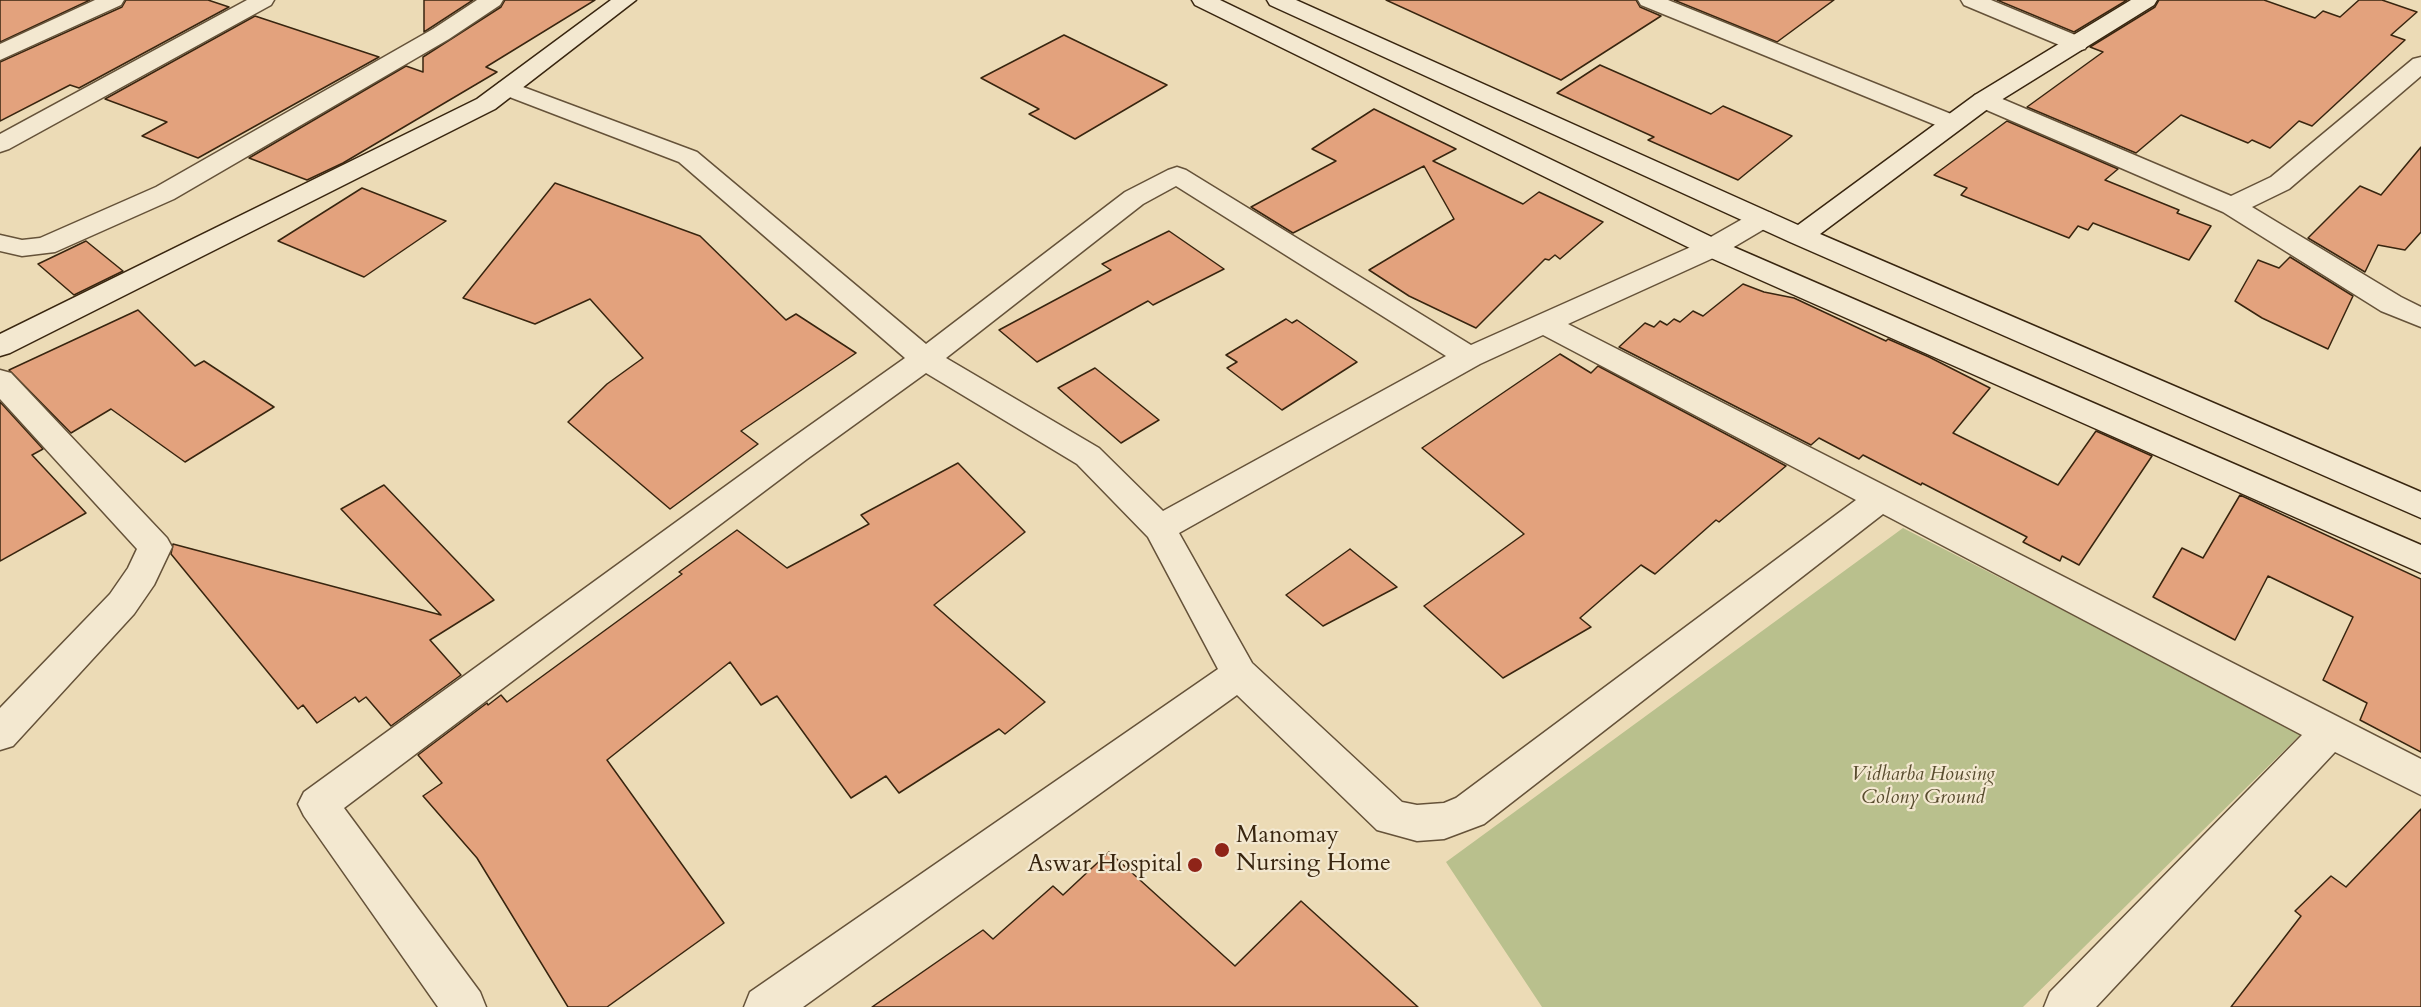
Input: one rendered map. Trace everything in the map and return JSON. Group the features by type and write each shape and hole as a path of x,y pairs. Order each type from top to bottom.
{"street":[{"path":"2,50 113,0"},
{"path":"0,144 263,0"},
{"path":"0,243 22,248 45,246 165,193 441,34 492,0"},
{"path":"0,346 486,104 625,0"},
{"path":"1203,0 1712,248 2421,560"},
{"path":"1278,0 1800,236 2421,506"},
{"path":"1649,0 1689,5 1952,123"},
{"path":"1972,0 2077,44"},
{"path":"1800,236 1984,100 2146,0"},
{"path":"2232,206 2280,183 2421,64"},
{"path":"507,88 688,157 925,359 1088,456 1160,528 1239,674 1391,817 1418,823 1444,822 1470,811 1881,498"},
{"path":"1984,100 2232,206 2391,304 2421,318"},
{"path":"464,1007 318,804 796,451 925,359 1134,198 1177,175 1469,357"},
{"path":"1160,528 1469,357 1712,248 1762,219"},
{"path":"1543,323 2421,778"},
{"path":"0,380 155,547 142,575 122,604 0,734"},
{"path":"766,1007 1239,674"},
{"path":"2066,1007 2332,730"}],"green space":[{"name":"Vidharba Housing Colony Ground","path":"1903,528 2302,733 2023,1007 1542,1007 1446,862"}],"building":[{"path":"0,0 90,0 0,42"},
{"path":"126,0 208,0 229,7 79,88 70,85 0,121 0,62 122,7"},
{"path":"424,0 473,0 424,32"},
{"path":"505,0 595,0 486,67 497,72 343,163 307,180 249,158 406,66 423,72 423,57 501,7"},
{"path":"1386,0 1636,0 1640,7 1661,16 1561,80"},
{"path":"1674,0 1834,0 1777,42"},
{"path":"1997,0 2127,0 2074,32"},
{"path":"2159,0 2264,0 2315,18 2323,11 2340,17 2359,0 2382,0 2417,12 2391,35 2405,40 2312,126 2299,121 2270,148 2252,140 2248,143 2181,115 2136,153 2027,107 2103,52 2090,47 2155,7"},
{"path":"255,16 379,57 198,158 142,136 167,122 105,99"},
{"path":"1064,35 1167,85 1075,139 1029,114 1039,109 981,78"},
{"path":"1600,65 1711,114 1723,106 1792,136 1738,180 1648,140 1654,137 1557,93"},
{"path":"1374,109 1456,149 1433,161 1523,204 1539,192 1603,222 1560,259 1555,255 1549,260 1545,259 1476,328 1409,296 1369,270 1454,219 1424,166 1293,233 1251,207 1336,161 1312,149"},
{"path":"2007,121 2118,169 2105,180 2179,210 2177,213 2211,226 2189,260 2093,223 2088,230 2078,226 2069,238 1961,195 1967,188 1934,175"},
{"path":"2421,147 2421,232 2405,250 2378,245 2365,272 2308,238 2360,186 2381,195"},
{"path":"555,183 700,236 786,320 796,314 856,353 741,431 758,444 670,509 568,422 607,384 643,358 590,299 535,324 463,298"},
{"path":"362,188 446,221 364,277 278,241"},
{"path":"1169,231 1224,269 1153,305 1148,301 1037,362 999,330 1111,270 1102,264"},
{"path":"86,241 123,271 74,295 38,264"},
{"path":"2290,257 2353,296 2328,349 2262,318 2235,301 2258,260 2279,268"},
{"path":"1743,284 1764,292 1794,298 1886,341 1888,339 1929,357 1990,388 1953,433 2058,485 2096,431 2152,456 2079,565 2062,556 2060,561 2023,542 2027,537 1863,455 1859,459 1819,438 1811,445 1619,347 1645,323 1654,327 1660,321 1667,325 1674,319 1680,322 1693,311 1703,316"},
{"path":"138,310 195,366 204,361 274,407 185,462 111,409 71,433 9,370"},
{"path":"1286,319 1292,323 1297,320 1357,362 1282,410 1227,368 1237,362 1226,355"},
{"path":"1560,354 1591,373 1598,366 1786,466 1719,522 1716,520 1655,574 1641,565 1580,618 1591,627 1503,678 1424,606 1524,534 1422,448"},
{"path":"1095,368 1159,420 1121,443 1058,388"},
{"path":"0,402 43,449 32,455 86,513 0,561"},
{"path":"958,463 1025,532 934,605 1045,702 1005,734 999,729 899,793 886,776 851,798 777,696 761,705 730,662 607,760 724,923 607,1007 568,1007 477,858 423,796 442,783 418,755 487,703 488,705 501,695 507,702 682,574 679,572 737,530 787,568 869,524 861,515"},
{"path":"384,485 494,600 430,640 461,675 391,726 366,697 359,702 355,697 317,723 303,705 298,709 171,554 173,544 441,615 341,509"},
{"path":"2240,495 2421,579 2421,752 2360,720 2367,703 2323,680 2353,617 2268,576 2235,640 2153,597 2182,548 2203,558"},
{"path":"1350,549 1397,587 1323,626 1286,595"},
{"path":"2421,809 2421,1007 2231,1007 2301,916 2295,911 2331,876 2346,887"},
{"path":"1109,852 1235,966 1301,901 1418,1007 872,1007 983,930 993,939 1053,886 1063,895"}],"place":[{"name":"Manomay Nursing Home","path":"1222,850"},
{"name":"Aswar Hospital","path":"1195,865"}]}
